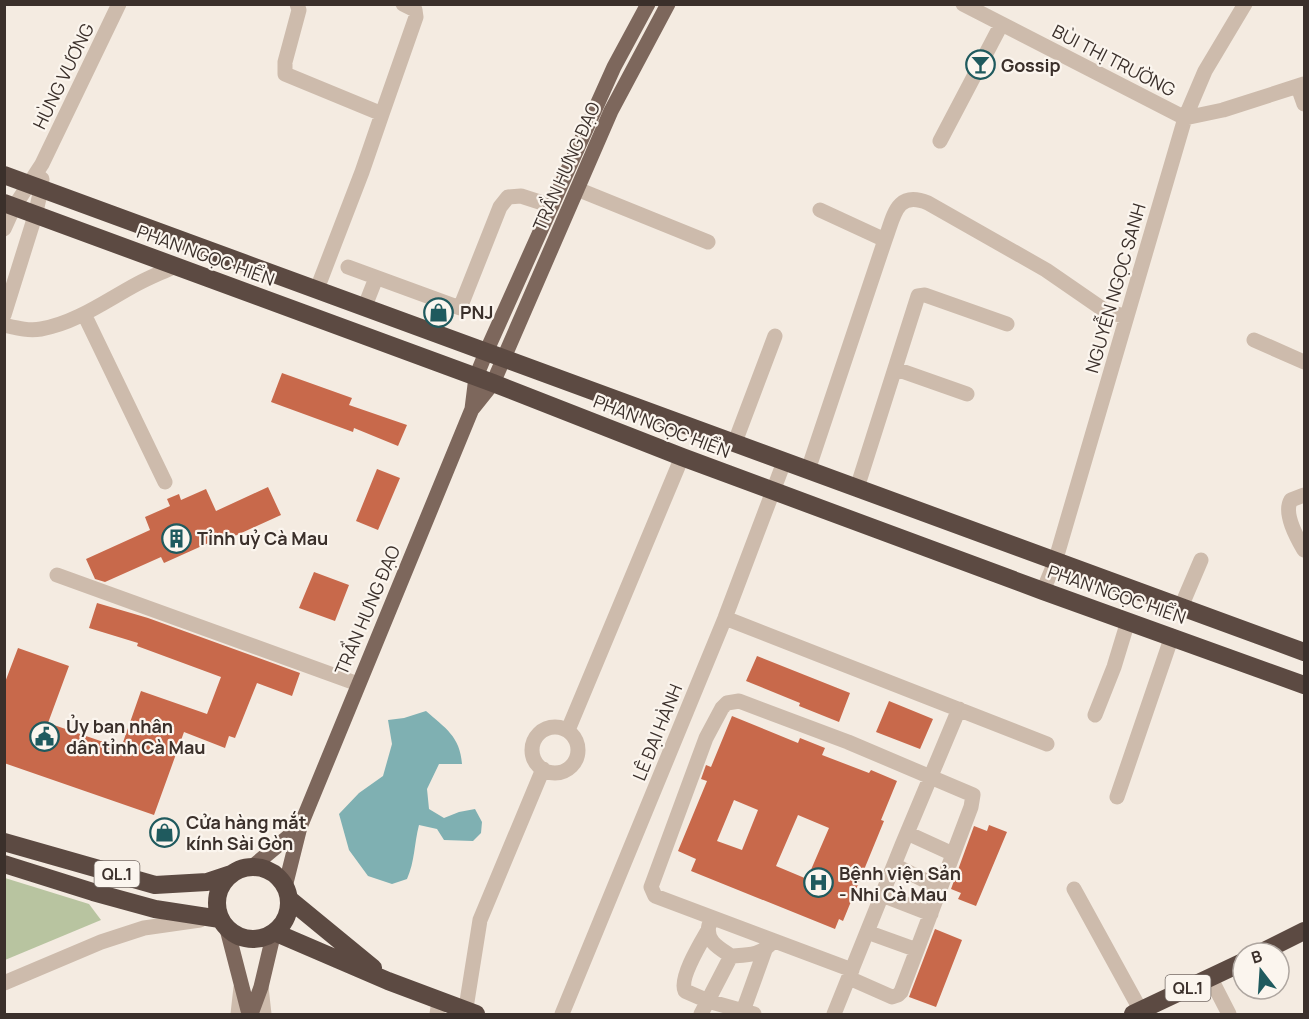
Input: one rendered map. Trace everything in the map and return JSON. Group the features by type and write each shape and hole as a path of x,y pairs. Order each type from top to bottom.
{"highway":[{"name":"PHAN NGỌC HIỂN","path":"4,175 1305,652"},
{"name":"PHAN NGỌC HIỂN","path":"9,205 485,380 682,457 1043,591 1305,685"},
{"name":"QL.1","path":"4,842 155,885 207,882 242,868 252,867"},
{"name":"QL.1","path":"4,864 155,909 224,924 235,934 254,939 263,938 274,932"},
{"path":"252,867 272,872 287,893 388,981"},
{"path":"224,924 217,907 217,894 222,883 231,874"},
{"path":"287,893 288,912 283,923 274,932 388,981 438,1008 469,1013"},
{"path":"1285,941 1305,931"},
{"name":"QL.1","path":"1137,1013 1231,967"}],"main road":[{"name":"TRẦN HƯNG ĐẠO","path":"495,354 577,189 614,67 648,4"},
{"name":"TRẦN HƯNG ĐẠO","path":"287,893 300,827 485,380 552,206 668,4"},
{"name":"TRẦN HƯNG ĐẠO","path":"252,867 300,827"},
{"path":"224,924 250,1014"},
{"path":"250,1014 261,987 274,932"}],"street":[{"name":"HÙNG VƯƠNG","path":"4,315 35,216 35,186 42,164 119,4"},
{"path":"317,289 362,172 416,17 415,10 403,4"},
{"name":"BÙI THỊ TRƯỜNG","path":"963,4 1185,118"},
{"name":"NGUYỄN NGỌC SANH","path":"1043,591 1054,561 1185,118 1205,70 1245,4"},
{"path":"299,6 285,62 285,74 382,114"},
{"path":"940,141 1001,25"},
{"path":"1185,118 1223,110 1301,85 1305,104"},
{"name":"HÙNG VƯƠNG","path":"4,229 9,205 35,186"},
{"path":"577,189 708,242"},
{"path":"348,267 460,309 500,207 508,197 521,195 552,206"},
{"path":"808,470 885,240 901,203 906,200 916,198 1046,270 1104,309 1126,317"},
{"path":"820,210 885,240"},
{"path":"4,325 21,329 41,329 84,314 140,282 175,266"},
{"path":"365,306 376,278"},
{"path":"857,488 918,296 925,295 1007,324"},
{"path":"84,314 165,482"},
{"path":"735,442 775,336"},
{"path":"1254,340 1305,362"},
{"path":"896,369 967,394"},
{"path":"568,730 682,457"},
{"name":"LÊ ĐẠI HÀNH","path":"562,1014 725,618 784,462"},
{"path":"1305,495 1291,500 1288,509 1294,531 1305,550"},
{"path":"1181,607 1202,560"},
{"path":"57,575 358,684"},
{"path":"725,618 1047,744"},
{"path":"1095,715 1114,667 1128,621"},
{"path":"1117,797 1172,636"},
{"path":"739,701 931,776 973,795 974,799 953,854 901,992 896,997 850,974 709,925 655,896 651,887 706,738 722,708 727,703 739,701"},
{"path":"834,1014 906,833 959,709"},
{"path":"552,727 568,730 578,743 577,759 564,771 556,773 543,769 533,757 532,749 538,735 552,727"},
{"path":"469,1013 480,920 543,769"},
{"path":"906,833 953,854"},
{"path":"894,865 940,888"},
{"path":"1074,889 1137,1013"},
{"path":"882,895 931,914"},
{"path":"4,983 101,942 144,928 224,924"},
{"path":"709,925 712,943 731,956 750,955 769,946"},
{"path":"709,925 683,983 685,991 704,1007 749,1012 769,946"},
{"path":"867,932 917,950"},
{"path":"704,1007 731,956"},
{"path":"1210,977 1229,1014"},
{"path":"238,1014 241,987"},
{"path":"261,987 264,1014"}],"green space":[{"path":"5,878 89,904 101,920 5,960"}],"water":[{"path":"426,711 455,739 462,764 439,764 427,789 429,809 444,818 475,809 482,822 481,833 473,841 444,840 437,829 419,825 412,866 407,879 392,884 368,876 349,850 339,814 359,793 383,776 392,744 388,720"}],"building":[{"path":"282,373 352,398 349,405 407,425 398,446 354,428 353,432 271,402"},
{"path":"377,469 400,478 378,530 356,521"},
{"name":"Tỉnh uỷ Cà Mau","path":"268,487 281,515 226,540 224,536 164,563 161,557 105,582 95,579 86,559 150,530 145,517 170,506 167,499 179,494 181,500 206,489 216,511"},
{"path":"314,572 349,585 335,621 299,608"},
{"name":"Ủy ban nhân dân tỉnh Cà Mau","path":"97,603 148,618 300,673 292,696 257,683 235,738 229,736 225,748 184,732 154,815 4,763 4,685 18,648 69,666 48,723 121,748 141,691 207,714 221,677 137,646 138,643 89,628"},
{"path":"757,656 850,693 839,722 746,681"},
{"path":"889,701 933,719 920,749 876,732"},
{"path":"732,716 798,743 800,738 825,748 822,755 869,773 871,770 897,781 881,820 884,821 843,921 839,919 835,929 691,871 696,859 678,851 707,781 701,779 706,765 711,767","holes":["734,800 758,810 742,850 717,841","798,815 829,828 807,879 776,866"]},
{"path":"989,825 1007,832 976,906 958,899 961,893 951,889 974,826 987,831"},
{"path":"935,929 962,940 936,1007 909,997"}],"place":[{"name":"Gossip","path":"980,65"},
{"name":"PNJ","path":"439,312"},
{"name":"Tỉnh uỷ Cà Mau","path":"176,538"},
{"name":"Ủy ban nhân dân tỉnh Cà Mau","path":"45,736"},
{"name":"Cửa hàng mắt kính Sài Gòn","path":"165,832"},
{"name":"Bệnh viện Sản - Nhi Cà Mau","path":"818,883"}]}
